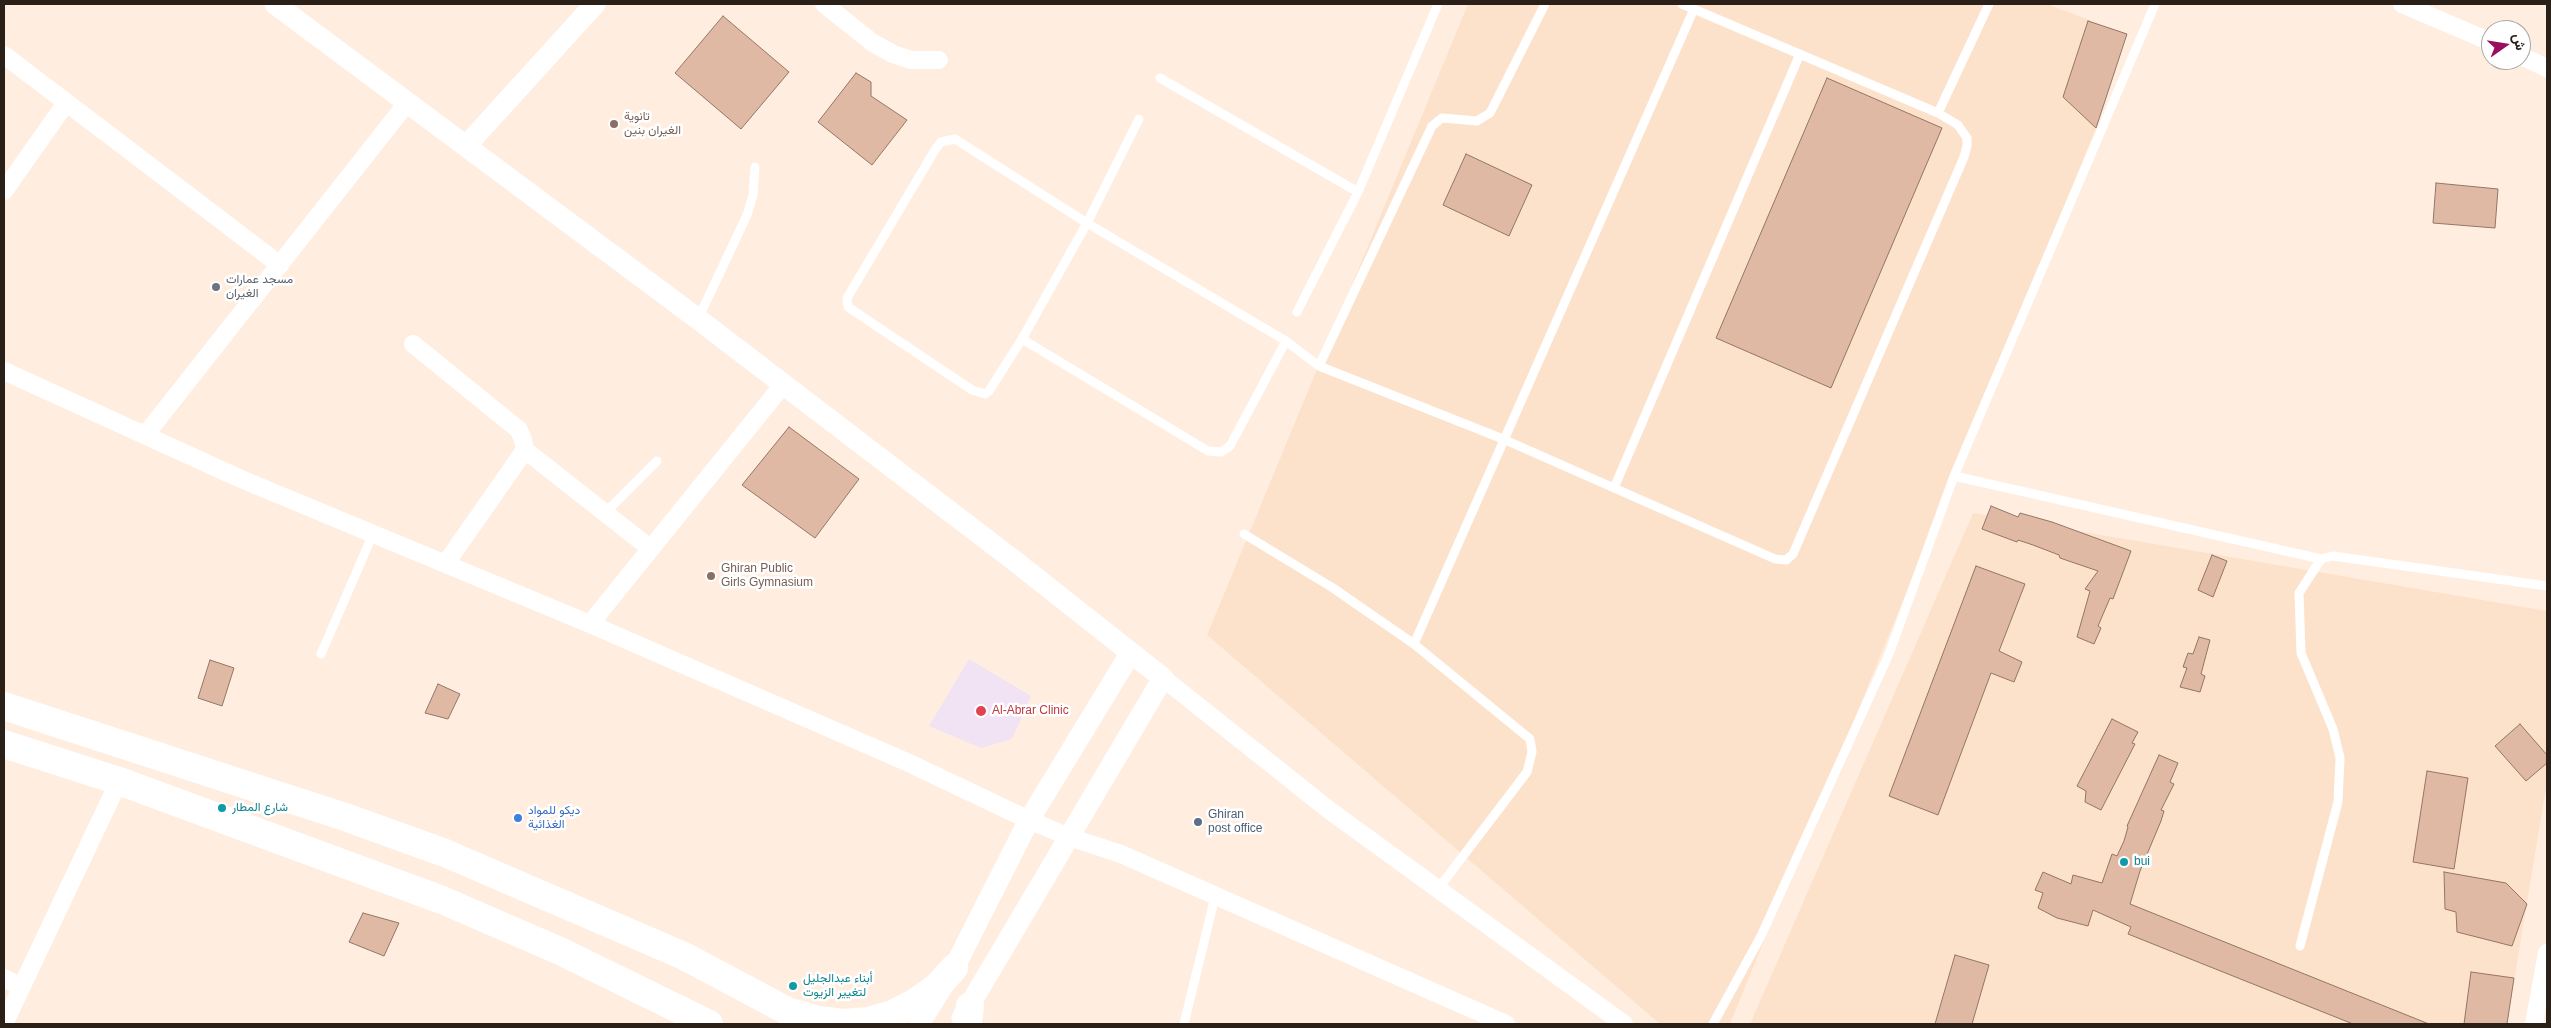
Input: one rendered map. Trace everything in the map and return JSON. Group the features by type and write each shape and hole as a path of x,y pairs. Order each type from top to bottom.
{"main road":[{"path":"4,706 336,814 445,853 684,956 802,1019 843,1023 869,1021 893,1014 923,997 936,987 954,968"},
{"path":"4,744 119,781 442,900 560,951 710,1024"}],"street":[{"path":"275,4 698,319 782,386 1016,562 1329,810 1624,1024"},
{"path":"466,146 595,4"},
{"path":"824,4 872,43 893,54 911,60 939,60"},
{"path":"2402,4 2481,38"},
{"path":"4,55 280,265"},
{"path":"2531,61 2547,68"},
{"path":"4,191 66,102"},
{"path":"146,434 407,104"},
{"path":"413,344 519,430 525,450 651,549"},
{"path":"4,371 146,434 241,479 590,624 909,763 1028,820 1069,837 1121,854 1506,1024"},
{"path":"590,624 782,386"},
{"path":"446,563 525,450"},
{"path":"919,1024 954,968 1028,820 1130,654"},
{"path":"965,1018 1163,678"},
{"path":"4,1024 119,781"},
{"path":"2534,1024 2547,953"},
{"path":"4,978 21,986"}],"lane":[{"path":"1297,312 1358,192 1438,4"},
{"path":"1319,366 1432,126 1442,118 1477,121 1490,113 1545,4"},
{"path":"1139,119 1086,223 1022,339 989,391 985,394 978,393 851,310 846,301 935,150 941,142 948,139 962,144 1086,223 1286,341 1319,366 1503,438 1775,559 1790,558 1967,146 1965,131 1938,113 1682,4"},
{"path":"1938,113 1989,4"},
{"path":"1713,1024 1761,936 1889,654 1954,476 2155,4"},
{"path":"1414,644 1503,438 1694,9"},
{"path":"1614,488 1800,54"},
{"path":"1160,78 1358,192"},
{"path":"698,319 747,215 753,195 755,167"},
{"path":"1022,339 1149,417 1214,452 1221,452 1230,446 1286,341"},
{"path":"605,513 656,462"},
{"path":"1954,476 2321,559 2333,556 2547,586"},
{"path":"321,654 373,534"},
{"path":"1244,534 1248,534 1333,588 1414,644 1530,739 1532,752 1527,772 1438,889"},
{"path":"2300,946 2338,802 2340,758 2333,729 2301,653 2299,593 2321,559"},
{"path":"1184,1024 1215,897"}],"shaded area":[{"path":"1468,4 2047,4 2127,34 2096,128 1730,1024 1660,1024 1207,635"},
{"path":"1973,513 2547,611 2547,782 2507,1024 1750,1024"},
{"name":"Al-Abrar Clinic","path":"969,659 1031,696 1012,739 981,748 929,726"}],"building":[{"path":"723,16 789,72 741,129 675,73"},
{"path":"2088,21 2127,34 2096,128 2063,97"},
{"path":"856,73 871,82 871,96 907,120 872,165 818,122"},
{"path":"1827,78 1942,128 1831,388 1716,338"},
{"path":"1466,154 1532,185 1509,236 1443,205"},
{"path":"2436,183 2498,189 2495,228 2433,223"},
{"path":"789,427 859,479 815,538 742,485"},
{"path":"1991,506 2018,517 2020,513 2052,522 2131,551 2113,599 2110,598 2098,626 2101,628 2094,644 2077,637 2090,591 2085,589 2098,571 2060,558 2059,555 2033,545 2018,540 2017,542 1982,529"},
{"path":"2212,555 2227,561 2213,597 2198,590"},
{"path":"1976,566 2025,584 1999,651 2022,662 2014,682 1991,673 1938,815 1889,796"},
{"path":"2199,637 2210,640 2201,674 2205,676 2200,692 2180,687 2187,668 2183,667 2188,653 2193,654"},
{"path":"210,660 234,668 222,706 198,698"},
{"path":"438,684 460,694 448,719 425,713"},
{"path":"2112,719 2138,732 2132,743 2135,744 2101,810 2085,802 2086,791 2077,786"},
{"path":"2520,724 2547,755 2547,763 2526,781 2495,746"},
{"path":"2159,755 2178,763 2170,782 2174,784 2161,810 2164,811 2161,821 2140,871 2130,904 2429,1024 2353,1024 2128,934 2131,927 2093,910 2088,926 2057,918 2038,908 2043,893 2035,890 2043,872 2071,884 2073,875 2102,883 2112,854 2117,856 2124,841 2127,826"},
{"path":"2427,771 2468,778 2454,869 2413,862"},
{"path":"2444,872 2506,883 2527,904 2512,946 2457,932 2456,912 2445,909"},
{"path":"363,913 399,923 384,956 349,942"},
{"path":"1955,955 1989,965 1972,1024 1935,1024"},
{"path":"2471,972 2514,978 2507,1024 2464,1024"}],"place":[{"name":"تانوية الغيران بنين","path":"614,124"},
{"name":"مسجد عمارات الغيران","path":"216,287"},
{"name":"Ghiran Public Girls Gymnasium","path":"711,576"},
{"name":"Al-Abrar Clinic","path":"981,711"},
{"name":"شارع المطار","path":"222,808"},
{"name":"ديكو للمواد الغذائية","path":"518,818"},
{"name":"Ghiran post office","path":"1198,822"},
{"name":"bui","path":"2124,862"},
{"name":"أبناء عبدالجليل لتغيير الزيوت","path":"793,986"}]}
